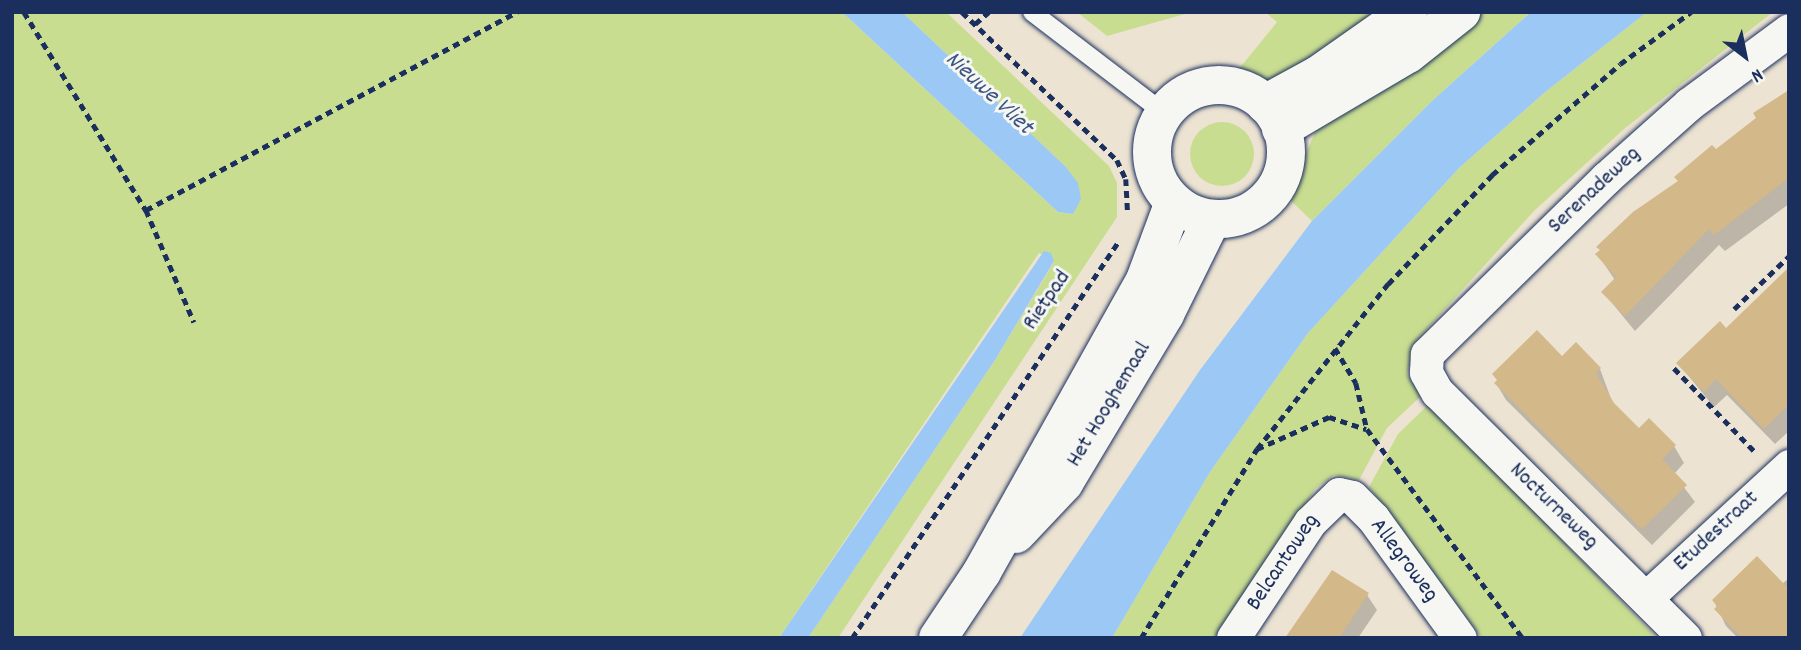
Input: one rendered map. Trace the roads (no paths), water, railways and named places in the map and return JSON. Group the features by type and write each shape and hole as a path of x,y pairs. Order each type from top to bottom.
{"street":[{"path":"1273,117 1318,75 1408,12"},
{"path":"1273,117 1408,54 1461,12"},
{"name":"Serenadeweg","path":"1426,372 1427,354 1434,344 1597,187 1689,104 1789,30"},
{"path":"1204,87 1237,88 1273,117 1285,159 1276,187 1255,209 1212,219 1174,202 1163,191 1152,160 1156,128 1164,113 1189,92 1204,87"},
{"name":"Het Hooghemaal","path":"938,638 982,572 1145,280 1174,202"},
{"name":"Het Hooghemaal","path":"982,572 1064,483 1165,314 1212,219"},
{"name":"Nocturneweg","path":"1426,372 1437,392 1685,638"},
{"name":"Etudestraat","path":"1646,598 1784,471"},
{"name":"Belcantoweg","path":"1233,638 1310,522 1339,494"},
{"name":"Allegroweg","path":"1339,494 1352,497 1373,518 1460,638"}],"lane":[{"path":"1032,12 1164,113"}],"water":[{"name":"Nieuwe Vliet","path":"842,12 902,12 1065,166 1078,183 1081,199 1073,214 1058,212"},
{"path":"1531,12 1647,12 1544,93 1459,168 1308,333 1210,472 1112,638 1020,638 1200,370 1312,221 1432,101"},
{"path":"1044,251 1051,253 1054,261 995,360 808,638 779,638"}]}
